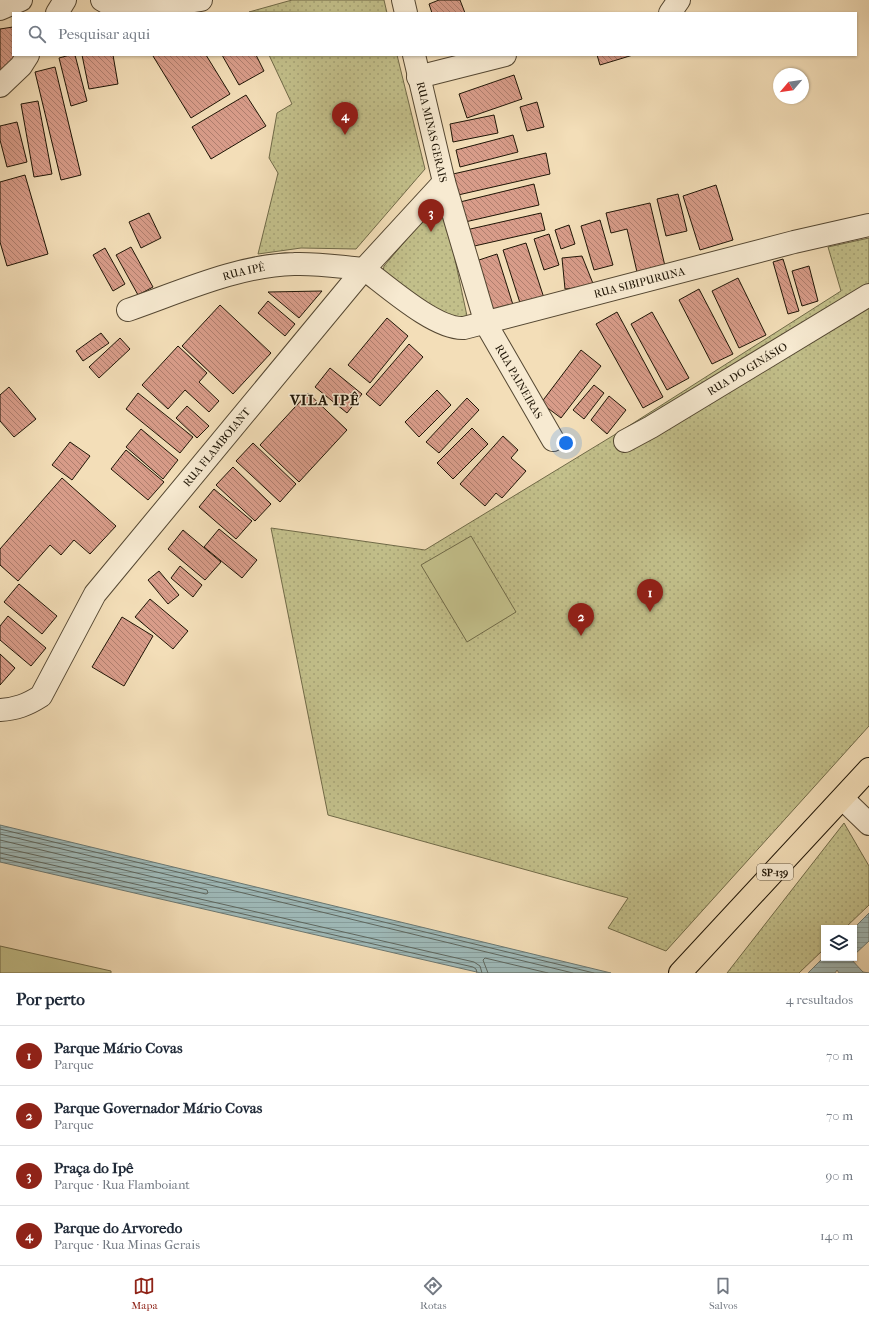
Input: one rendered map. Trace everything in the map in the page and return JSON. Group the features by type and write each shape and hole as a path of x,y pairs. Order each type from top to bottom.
{"main road":[{"name":"SP-139","path":"680,973 844,798 869,769"}],"street":[{"path":"58,12 65,0"},
{"path":"102,0 114,7 130,11 178,2 201,0"},
{"path":"403,0 406,12"},
{"path":"671,12 679,0"},
{"path":"0,86 21,66 27,56"},
{"name":"RUA MINAS GERAIS","path":"414,56 444,182 486,324"},
{"path":"418,77 501,56"},
{"name":"RUA FLAMBOIANT","path":"0,710 14,709 29,704 41,696 95,594 364,269 444,182"},
{"name":"RUA SIBIPURUNA","path":"364,269 395,294 447,326 464,328 486,324 794,242 869,225"},
{"name":"RUA IPÊ","path":"128,310 223,277 270,266 294,264 364,269"},
{"name":"RUA DO GINÁSIO","path":"625,441 869,295"},
{"name":"RUA PAINEIRAS","path":"486,324 553,440"},
{"path":"844,798 869,824"}],"shaded area":[{"path":"292,0 384,0 387,12 249,12"},
{"path":"269,56 397,56 425,169 356,249 301,248 258,254 278,173 269,158 277,113 292,104"},
{"path":"442,198 467,316 442,319 383,272 384,266"},
{"path":"869,238 869,726 666,951 608,928 628,898 328,815 271,528 425,550 624,429 841,291 828,247"},
{"path":"471,536 516,612 467,642 421,565"},
{"path":"844,823 869,866 869,905 848,925 821,925 821,952 799,973 727,973"},
{"path":"0,946 111,971 111,973 0,973"}],"water":[{"path":"0,825 611,973 481,973 0,862"},
{"path":"869,913 869,941 857,952 857,925"},
{"path":"821,960 853,961 863,972 869,973 839,973 837,970 835,973 808,973"}],"building":[{"path":"439,0 460,0 465,12 432,12 429,4"},
{"path":"12,27 12,56 15,56 0,78 0,29"},
{"path":"75,56 87,101 71,106 59,58"},
{"path":"82,56 113,56 118,84 89,89"},
{"path":"153,56 207,56 230,94 191,118"},
{"path":"223,56 256,56 264,71 239,85"},
{"path":"597,56 630,56 600,65"},
{"path":"55,67 81,175 61,180 35,72"},
{"path":"514,75 522,99 467,118 459,94"},
{"path":"246,95 266,126 211,159 192,127"},
{"path":"38,101 52,174 34,177 21,104"},
{"path":"537,102 544,127 527,131 520,107"},
{"path":"494,115 498,133 453,142 450,124"},
{"path":"17,122 27,162 7,167 0,140 0,126"},
{"path":"513,135 518,152 460,167 456,150"},
{"path":"546,153 550,174 458,195 453,174"},
{"path":"25,175 48,254 7,266 0,242 0,182"},
{"path":"534,184 539,205 465,222 460,202"},
{"path":"716,185 733,240 700,250 683,196"},
{"path":"678,194 687,231 666,236 657,199"},
{"path":"650,203 665,266 637,272 627,229 611,233 606,213"},
{"path":"149,213 161,238 141,248 129,222"},
{"path":"541,213 545,230 470,247 466,230"},
{"path":"600,220 613,265 594,270 581,226"},
{"path":"569,225 575,244 561,249 555,230"},
{"path":"549,234 559,265 544,270 534,239"},
{"path":"526,243 544,298 521,306 503,250"},
{"path":"131,247 153,287 138,295 116,255"},
{"path":"105,248 125,284 113,291 93,255"},
{"path":"497,254 514,308 490,316 473,262"},
{"path":"582,256 594,286 565,289 562,258"},
{"path":"783,259 799,311 788,314 773,262"},
{"path":"809,266 818,301 802,306 792,271"},
{"path":"738,278 766,335 739,348 712,291"},
{"path":"699,289 733,354 712,364 679,300"},
{"path":"322,291 299,318 268,292"},
{"path":"268,301 295,324 285,336 258,313"},
{"path":"220,305 271,353 233,394 182,346"},
{"path":"617,312 663,397 643,408 596,324"},
{"path":"652,312 689,378 667,390 631,324"},
{"path":"387,318 408,336 370,383 348,365"},
{"path":"101,333 109,343 83,361 76,351"},
{"path":"120,338 130,349 99,378 89,367"},
{"path":"409,344 423,357 380,406 366,394"},
{"path":"178,346 207,373 199,382 219,401 209,412 185,390 168,409 142,385"},
{"path":"581,350 601,366 561,418 541,403"},
{"path":"330,368 362,394 347,413 315,387"},
{"path":"594,385 604,393 584,419 573,410"},
{"path":"9,387 36,419 14,437 0,421 0,395"},
{"path":"437,390 451,405 419,437 405,422"},
{"path":"138,393 193,437 180,453 126,409"},
{"path":"308,393 347,430 299,482 260,445"},
{"path":"609,396 626,410 607,434 591,420"},
{"path":"467,398 479,410 439,453 426,442"},
{"path":"187,406 209,426 197,438 176,418"},
{"path":"472,428 488,444 453,479 437,463"},
{"path":"141,429 178,460 163,479 126,447"},
{"path":"503,436 518,450 511,458 526,471 502,498 496,493 485,506 460,484"},
{"path":"70,442 90,456 72,480 52,465"},
{"path":"253,443 296,484 280,502 236,461"},
{"path":"126,450 164,482 148,500 111,469"},
{"path":"233,467 271,504 255,521 216,485"},
{"path":"62,478 116,526 90,554 74,540 61,555 50,545 18,581 0,565 0,549"},
{"path":"214,489 252,521 236,539 199,507"},
{"path":"219,529 257,560 242,578 204,547"},
{"path":"183,530 221,562 205,580 168,549"},
{"path":"180,566 202,585 193,597 171,578"},
{"path":"159,571 179,595 168,604 148,580"},
{"path":"19,584 57,616 42,634 4,602"},
{"path":"150,599 188,631 173,649 135,617"},
{"path":"8,616 46,648 31,666 0,640 0,626"},
{"path":"122,617 153,636 124,686 92,667"},
{"path":"0,654 15,668 0,685"}],"place":[{"name":"Parque do Arvoredo","path":"345,135"},
{"name":"Praça do Ipê","path":"431,232"},
{"name":"Parque Mário Covas","path":"650,612"},
{"name":"Parque Governador Mário Covas","path":"581,636"}],"district":[{"name":"VILA IPÊ","path":"325,400"}]}
